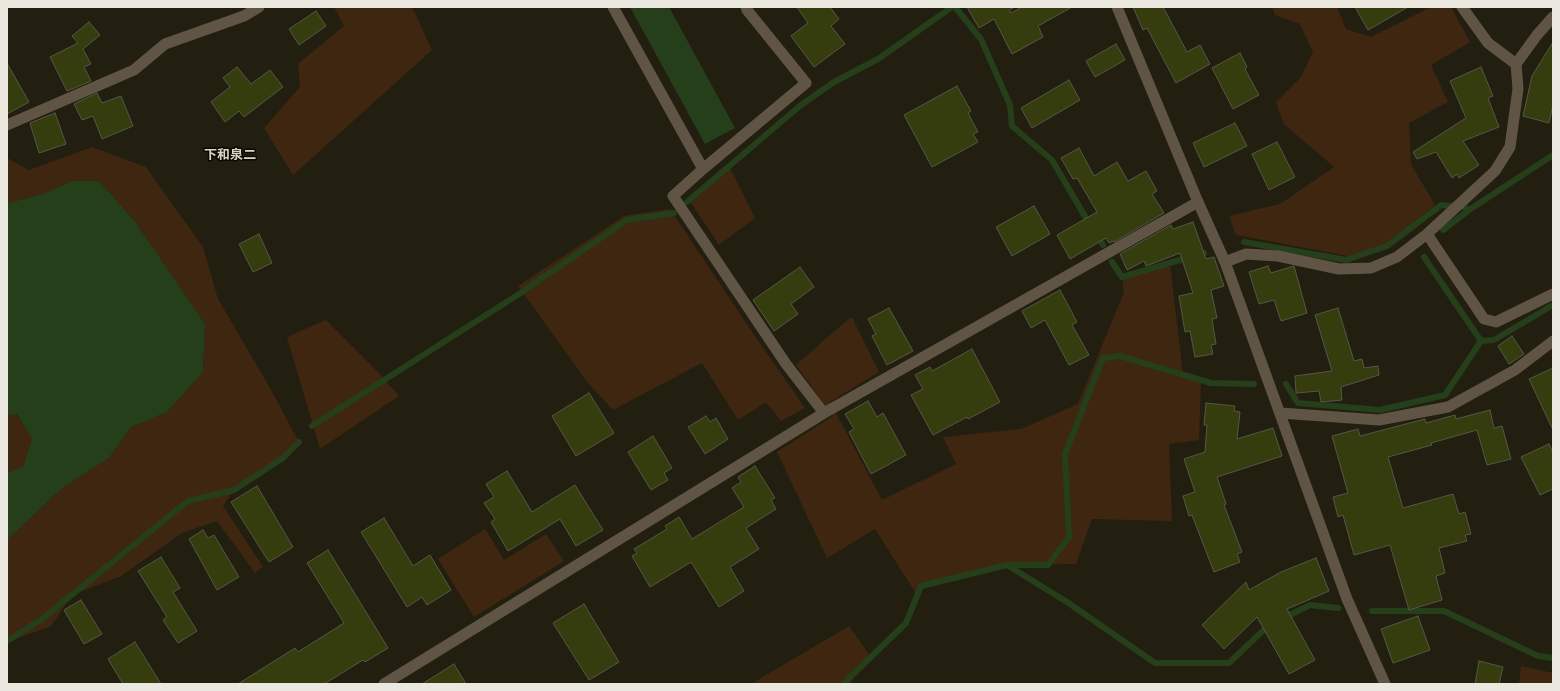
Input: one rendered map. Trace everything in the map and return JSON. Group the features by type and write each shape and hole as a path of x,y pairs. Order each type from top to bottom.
{"street":[{"path":"7,126 134,70 166,44 244,16 259,7"},
{"path":"613,7 703,169"},
{"path":"746,7 806,83 703,169 674,196 786,364 824,413"},
{"path":"1117,7 1198,202 1225,262 1347,599 1385,684"},
{"path":"1462,7 1488,43 1516,64"},
{"path":"1225,262 1246,254 1278,256 1339,269 1371,268 1397,258 1427,234 1495,171 1510,147 1518,89 1516,64 1537,35 1553,17"},
{"path":"384,684 824,413 1198,202"},
{"path":"1427,234 1484,320 1496,322 1553,294"},
{"path":"1280,413 1379,420 1448,406 1515,370 1553,341"}],"shaded area":[{"path":"334,7 412,7 432,50 293,175 264,128 300,87 298,64 344,26"},
{"path":"630,7 669,7 735,128 705,144"},
{"path":"1272,7 1337,7 1346,29 1371,37 1431,7 1451,7 1470,42 1431,65 1448,102 1409,123 1411,164 1435,205 1384,246 1348,256 1236,235 1229,216 1280,204 1334,167 1284,124 1276,102 1301,77 1313,52 1300,24 1275,15"},
{"path":"92,147 146,167 203,247 218,299 270,388 299,442 283,458 234,490 223,506 263,567 255,573 217,521 182,533 121,576 72,595 51,626 7,642 7,540 62,488 109,458 131,427 167,412 203,372 205,324 134,220 99,181 73,181 40,195 7,203 7,158 29,170"},
{"path":"730,168 755,218 719,245 691,203"},
{"path":"73,181 99,181 134,220 205,324 203,372 167,412 131,427 109,458 62,488 7,540 7,473 23,467 32,439 17,414 7,416 7,203 40,195"},
{"path":"670,209 805,408 781,421 766,402 738,420 702,363 613,410 588,383 518,286 624,216"},
{"path":"1170,263 1183,375 1201,380 1199,440 1169,444 1172,521 1092,519 1076,564 1007,565 921,585 917,595 875,529 827,558 777,452 833,416 796,365 838,328 852,317 879,372 830,402 882,500 956,464 943,437 1021,429 1078,404 1124,292 1122,277"},
{"path":"326,320 378,372 399,396 320,449 287,337"},
{"path":"17,414 32,439 23,467 7,473 7,416"},
{"path":"485,529 504,560 546,534 564,561 474,617 438,559"},
{"path":"849,626 871,657 849,684 751,684"},
{"path":"1521,666 1553,673 1553,684 1519,684"}],"building":[{"path":"797,7 830,7 839,19 831,26 845,44 814,67 791,36 808,23"},
{"path":"967,7 1015,7 1009,10 1011,13 1022,7 1072,7 1038,26 1043,37 1012,54 994,19 979,28"},
{"path":"1133,7 1163,7 1187,52 1200,45 1210,64 1176,83 1147,28 1143,30"},
{"path":"1355,7 1408,7 1368,30"},
{"path":"316,11 326,26 299,45 289,29"},
{"path":"89,22 100,35 83,49 91,64 84,67 91,81 67,91 50,57 78,43 72,36"},
{"path":"1553,42 1553,105 1549,123 1523,116 1532,76"},
{"path":"1116,44 1125,60 1095,77 1086,61"},
{"path":"1240,53 1247,67 1245,69 1259,95 1233,109 1212,68"},
{"path":"7,63 29,102 7,114"},
{"path":"237,67 251,84 270,70 283,87 244,117 239,111 225,122 211,102 230,87 223,78"},
{"path":"1481,67 1493,96 1488,98 1499,127 1463,141 1479,165 1459,178 1457,174 1452,178 1436,152 1417,159 1413,152 1466,118 1450,81"},
{"path":"1069,80 1080,100 1032,128 1021,108"},
{"path":"957,86 971,111 968,113 978,132 973,134 978,142 932,167 904,115"},
{"path":"97,93 102,103 121,96 133,126 102,139 93,116 82,120 74,104"},
{"path":"55,113 66,144 39,153 30,123"},
{"path":"1235,123 1247,146 1204,167 1193,143"},
{"path":"1277,142 1295,177 1269,190 1252,154"},
{"path":"1079,148 1094,176 1117,162 1128,181 1146,171 1157,191 1152,194 1164,213 1114,242 1109,243 1106,238 1070,259 1057,235 1097,212 1077,178 1073,179 1061,158"},
{"path":"1034,206 1050,234 1012,256 996,227"},
{"path":"1193,222 1206,259 1214,257 1224,286 1211,290 1217,318 1212,319 1216,344 1211,345 1213,354 1195,357 1190,331 1185,332 1179,296 1193,293 1180,253 1146,266 1144,261 1127,270 1120,254 1171,225 1173,229"},
{"path":"259,234 272,263 253,272 239,244"},
{"path":"1268,266 1271,273 1294,266 1307,313 1281,321 1274,300 1259,304 1249,272"},
{"path":"800,267 814,287 791,304 798,314 774,331 753,300"},
{"path":"1060,290 1077,322 1072,325 1089,355 1069,365 1045,320 1031,328 1022,311"},
{"path":"889,308 913,351 887,365 872,336 876,334 868,319"},
{"path":"1338,308 1354,361 1362,359 1364,368 1378,366 1379,375 1341,387 1342,400 1321,402 1319,391 1296,393 1295,376 1332,371 1315,315"},
{"path":"1512,336 1524,354 1509,364 1498,346"},
{"path":"972,349 1000,402 933,435 911,395 923,389 915,375 930,367 932,371"},
{"path":"1553,368 1553,430 1529,379"},
{"path":"589,393 614,433 576,456 552,416"},
{"path":"868,401 877,417 883,413 906,455 871,474 849,432 854,429 845,414"},
{"path":"1206,403 1235,406 1234,411 1240,412 1237,439 1273,428 1282,456 1217,477 1226,504 1224,505 1242,552 1237,554 1240,562 1214,572 1192,515 1189,516 1183,496 1195,492 1184,459 1205,452 1207,425 1204,425"},
{"path":"1490,410 1494,428 1502,426 1511,459 1487,465 1477,430 1431,443 1432,445 1388,457 1403,508 1453,494 1459,514 1465,512 1471,534 1465,535 1467,541 1439,548 1445,573 1436,576 1442,600 1409,610 1390,545 1354,555 1343,515 1338,517 1333,497 1348,493 1332,436 1358,429 1360,436 1425,419 1426,423 1455,415 1456,419"},
{"path":"706,416 710,422 716,418 728,439 705,454 688,427"},
{"path":"653,436 672,468 664,473 668,480 651,490 628,452"},
{"path":"1549,444 1553,453 1553,489 1540,495 1521,457"},
{"path":"755,466 775,498 771,500 776,509 746,528 759,549 730,567 744,591 719,607 691,562 650,587 632,556 637,553 634,549 667,529 665,526 679,517 692,539 744,507 732,488 741,482 738,477"},
{"path":"507,471 532,512 575,485 603,530 576,546 560,519 508,551 491,522 495,519 484,503 494,497 486,484"},
{"path":"257,486 293,547 269,562 231,502"},
{"path":"384,518 413,566 430,555 451,590 427,605 422,597 407,607 361,532"},
{"path":"203,530 208,538 214,535 239,577 217,590 189,539"},
{"path":"328,550 388,648 365,662 363,660 324,684 238,684 295,648 298,652 344,623 307,563"},
{"path":"161,557 180,588 173,592 197,631 178,643 163,620 167,617 138,571"},
{"path":"1316,558 1329,591 1287,609 1315,660 1289,674 1257,617 1224,649 1202,625 1246,582 1249,590 1281,572"},
{"path":"81,600 102,634 84,644 64,610"},
{"path":"584,604 619,662 589,680 553,623"},
{"path":"1418,616 1430,650 1393,663 1381,629"},
{"path":"135,642 161,684 123,684 108,659"},
{"path":"1479,661 1503,667 1499,684 1475,684"},
{"path":"454,664 466,684 422,684"}],"waterway":[{"path":"687,202 801,105 834,82 878,59 952,7"},
{"path":"955,7 981,39 1010,105 1012,126 1052,160 1090,225"},
{"path":"1244,242 1346,260 1387,246 1441,205 1464,207 1469,210 1553,155"},
{"path":"1443,230 1469,210"},
{"path":"312,426 519,294 627,220 674,213"},
{"path":"1096,234 1103,245"},
{"path":"1112,262 1122,277 1204,253"},
{"path":"1424,257 1481,341 1494,340 1553,305"},
{"path":"1286,384 1298,403 1380,410 1445,395 1481,341"},
{"path":"1007,565 1048,565 1069,537 1065,454 1103,358 1120,356 1211,383 1254,384"},
{"path":"7,641 42,619 188,501 234,490 283,458 299,442"},
{"path":"843,684 906,623 921,586 1007,565 1067,602 1155,663 1229,663 1270,624"},
{"path":"1284,618 1310,605 1338,608"},
{"path":"1372,611 1444,611 1538,656 1553,658"}],"district":[{"name":"下和泉二","path":"230,156"}]}
